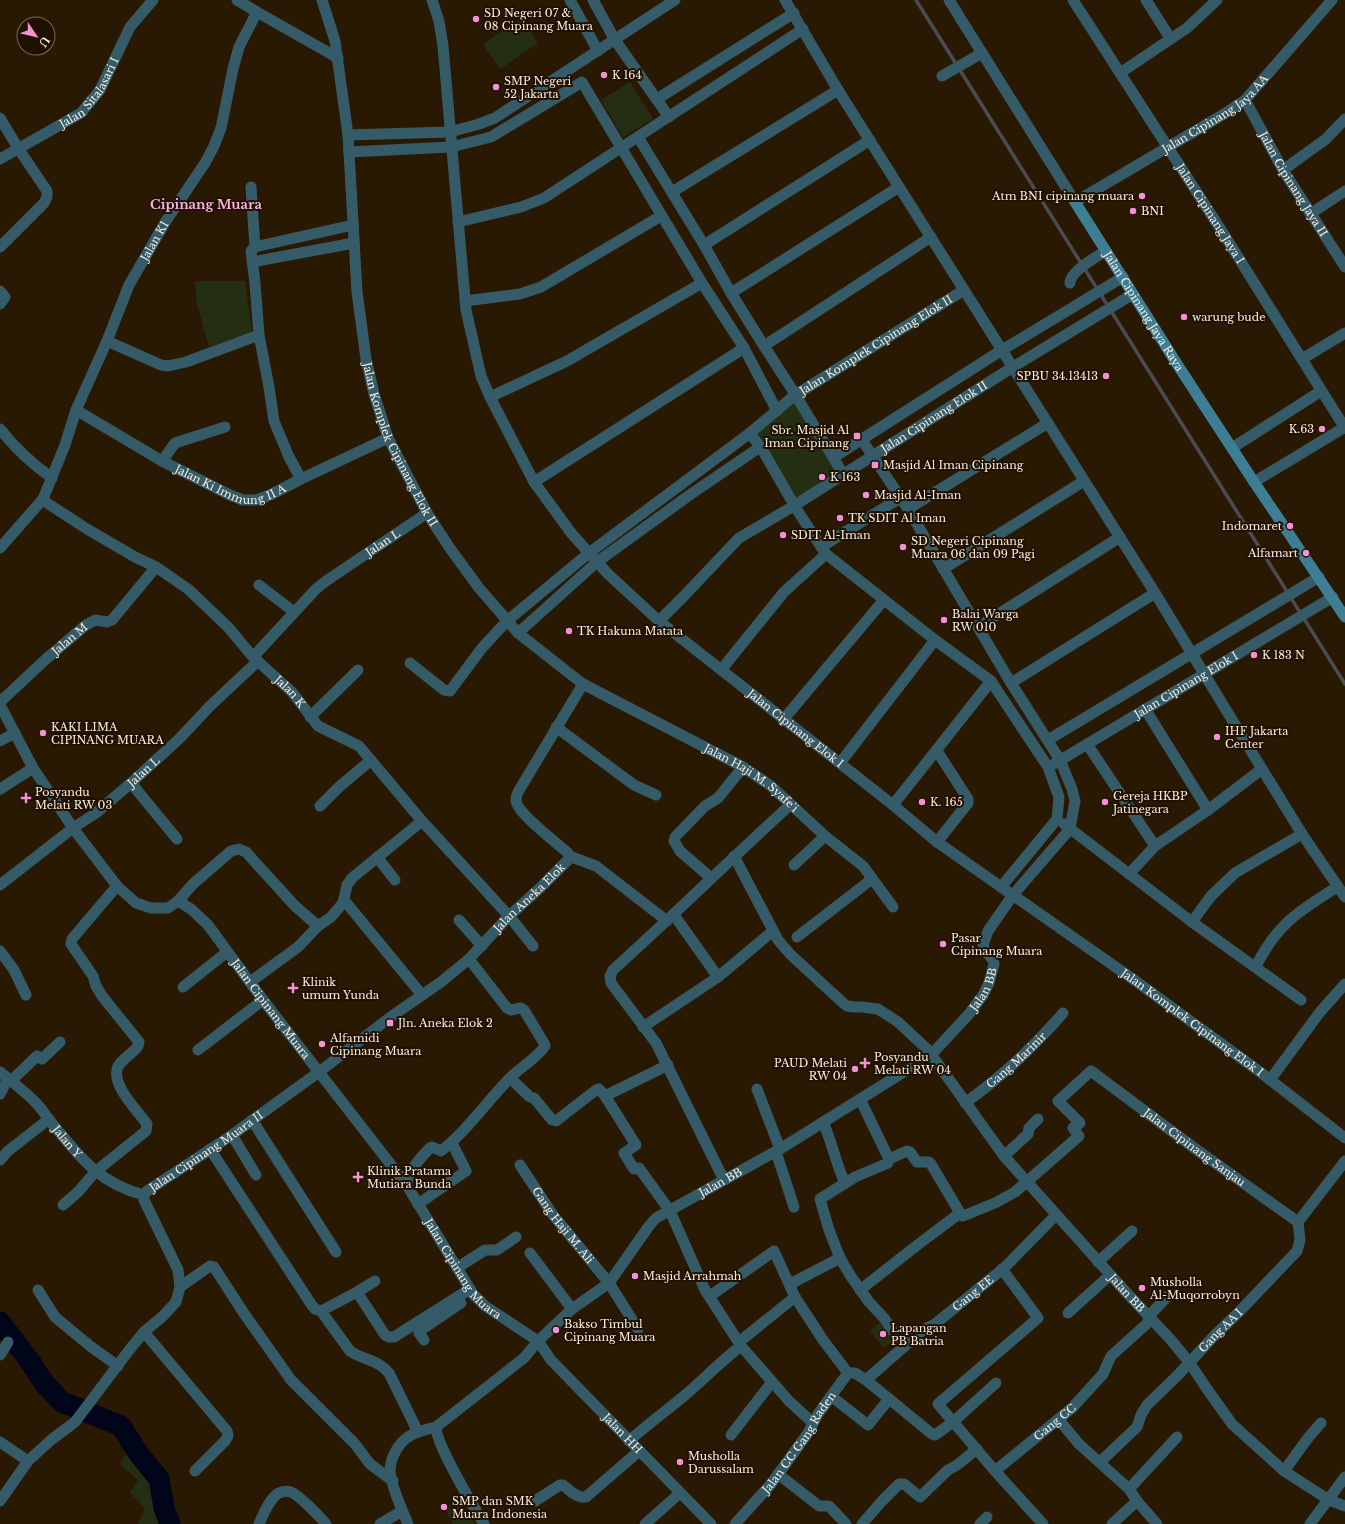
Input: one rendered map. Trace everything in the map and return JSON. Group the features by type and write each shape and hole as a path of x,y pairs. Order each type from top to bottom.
{"main road":[{"name":"Jalan Cipinang Jaya Raya","path":"1075,202 1106,251 1130,295 1345,617"}],"street":[{"name":"Jalan Sitalasari I","path":"0,159 82,112 100,90 130,27 153,0"},
{"path":"237,0 338,58"},
{"name":"Jalan Komplek Cipinang Elok II","path":"322,0 335,41 338,58 348,135 357,292 366,359 374,394 388,438 427,514 479,588 507,621"},
{"path":"432,0 439,22 449,96 451,147 465,301 481,376 490,397 534,482 572,534 597,562"},
{"path":"570,0 598,51"},
{"path":"593,0 615,40 669,117"},
{"path":"348,135 450,132 495,118 675,0"},
{"name":"Jalan Komplek Cipinang Elok II","path":"785,0 838,90 1002,350"},
{"name":"Jalan Cipinang Jaya Raya","path":"949,0 1075,202"},
{"name":"Jalan Cipinang Jaya I","path":"1073,0 1345,427"},
{"path":"1146,0 1170,38"},
{"path":"1120,73 1187,28 1217,0"},
{"name":"Jalan Cipinang Jaya AA","path":"1075,202 1224,114 1244,100 1332,0"},
{"name":"Jalan K1","path":"1,544 43,499 76,410 107,340 129,285 166,221 205,163 214,146 221,128 232,69 239,47 257,12"},
{"path":"657,99 794,13"},
{"path":"458,222 521,207 544,198 803,29"},
{"path":"942,76 982,53"},
{"path":"574,66 661,216 744,348 777,411"},
{"path":"349,152 451,147 491,137 582,82"},
{"path":"672,192 838,90"},
{"name":"Jalan Cipinang Jaya II","path":"1244,100 1283,170 1310,214 1343,259"},
{"path":"0,118 47,191 47,197 44,203 0,247"},
{"path":"1283,170 1326,139 1345,118"},
{"name":"Jalan Komplek Cipinang Elok II","path":"638,137 704,244 731,293 795,394 964,290"},
{"path":"704,244 870,140"},
{"path":"251,187 256,247"},
{"path":"731,293 900,187"},
{"path":"1310,214 1345,191"},
{"path":"465,301 520,294 540,287 661,216"},
{"path":"300,479 274,422 258,335 255,283 251,251 256,247 353,225"},
{"path":"764,346 931,237"},
{"path":"252,262 354,243"},
{"path":"1070,283 1072,277 1080,268 1106,251"},
{"name":"Jalan Cipinang Elok II","path":"834,457 1002,350 1121,278"},
{"path":"490,397 567,361 702,283"},
{"path":"0,291 5,298 0,304"},
{"name":"Jalan Cipinang Elok II","path":"794,506 1013,367 1130,295"},
{"path":"1302,359 1345,333"},
{"path":"107,340 161,365 168,366 186,362 258,335"},
{"path":"534,482 744,348"},
{"path":"1002,350 1193,653 1204,674 1302,834 1345,897"},
{"path":"1232,448 1321,391"},
{"path":"410,663 444,690 450,691 482,648 507,621 589,553 750,433 795,394 843,474"},
{"name":"Jalan Ki Immung II A","path":"76,410 162,461 218,490 243,500 256,500 388,438"},
{"path":"908,509 1048,423"},
{"path":"162,461 171,446 175,443 225,427"},
{"path":"1254,482 1345,427"},
{"path":"0,429 14,447 52,478"},
{"path":"750,433 760,447 794,506 824,551 884,601 991,680 1048,767 1059,797 1057,819 1001,887"},
{"path":"862,440 908,509 1011,683 1048,740 1060,760 1072,789 1075,801 1070,829 1014,895"},
{"path":"518,633 597,562 671,510 691,494 760,447"},
{"path":"943,569 1084,480"},
{"path":"721,670 784,592 824,551 900,498"},
{"name":"Jalan K","path":"43,499 47,504 87,529 135,557 156,567 188,588 228,628 255,659 292,692 318,726 355,744 422,821 509,916 533,946"},
{"path":"659,620 739,538 794,506"},
{"name":"Jalan L","path":"0,885 96,813 180,738 255,659 294,612 316,589 427,514"},
{"path":"978,626 1120,537"},
{"name":"Jalan Cipinang Elok I","path":"597,562 659,620 783,720 840,763 937,842 1014,895"},
{"name":"Jalan M","path":"0,703 46,659 86,625 94,620 107,622 112,620 156,567"},
{"path":"1048,740 1319,577"},
{"path":"259,586 294,612"},
{"path":"1011,683 1155,593"},
{"name":"Jalan Cipinang Elok I","path":"1048,767 1333,597"},
{"path":"783,720 884,601"},
{"path":"507,621 518,633 583,684"},
{"path":"840,763 935,640"},
{"path":"310,717 358,670"},
{"path":"893,805 991,680"},
{"name":"Jalan Aneka Elok","path":"319,1072 392,1016 441,982 469,959 509,916 568,860 568,853 528,819 516,801 518,792 583,684"},
{"name":"Jalan Haji M. Syafe'i","path":"583,684 744,767 771,786 825,836 862,866 893,908"},
{"path":"0,703 33,768 74,828 117,886 136,902 151,908 168,908 178,901 194,884 231,851 239,849 246,852 295,906 318,926"},
{"path":"1145,709 1208,810"},
{"path":"556,727 634,785 656,795"},
{"path":"0,741 14,733"},
{"path":"1087,744 1154,846"},
{"path":"936,751 968,798 968,803 937,842"},
{"path":"320,806 370,760"},
{"path":"711,878 680,851 674,840 675,837 705,806 718,798 744,767"},
{"path":"0,789 33,768"},
{"path":"1129,874 1154,846 1208,810 1262,769"},
{"path":"131,783 177,839"},
{"path":"724,1180 656,1043 611,983 610,976 613,970 671,918 734,856 790,805"},
{"path":"1057,819 1192,922 1256,966 1301,1000"},
{"path":"250,982 298,947 318,926 331,917 344,903 347,885 352,878 422,821"},
{"path":"1192,922 1211,896 1235,873 1302,834"},
{"path":"794,865 825,836"},
{"path":"569,856 596,866 671,918 718,977"},
{"path":"734,856 778,940 790,954 847,1006 878,1008 898,1022 931,1055"},
{"path":"377,857 395,880"},
{"path":"797,937 872,879"},
{"path":"63,1206 78,1192 95,1172 146,1131 148,1127 122,1092 116,1078 120,1063 140,1044 102,996 96,986 93,976 71,944 72,939 117,886"},
{"path":"1256,966 1269,942 1285,922 1337,887"},
{"name":"Jalan BB","path":"436,1427 524,1358 538,1341 572,1309 609,1283 656,1218 778,1151 931,1055 969,1014 983,995 989,983 994,964 983,945 988,931 1014,895"},
{"name":"Jalan Komplek Cipinang Elok I","path":"1014,895 1138,982 1270,1080 1320,1012 1345,984"},
{"path":"344,900 422,995"},
{"name":"Jalan Cipinang Muara","path":"178,901 191,909 208,925 263,1000 406,1184 472,1292 485,1306 538,1341"},
{"path":"459,920 482,946"},
{"path":"643,1027 718,977 774,931"},
{"path":"0,951 14,970 26,995"},
{"path":"183,987 228,952"},
{"path":"406,1184 415,1164 430,1148 432,1147 441,1151 452,1143 471,1124 510,1078 543,1048 544,1043 524,1010 521,1008 511,1010 507,1008 469,959"},
{"path":"198,1050 263,1000"},
{"name":"Gang Marinir","path":"965,1103 1004,1072 1048,1031 1063,1013"},
{"path":"0,1094 6,1077 37,1056 42,1059 60,1042"},
{"name":"Jalan BB","path":"931,1055 1004,1156 1189,1362 1232,1424 1284,1471 1329,1500 1345,1506"},
{"path":"605,1096 668,1065"},
{"name":"Jalan Cipinang Sanjau","path":"1027,1182 1079,1136 1073,1128 1080,1123 1058,1101 1091,1071 1197,1150 1298,1222"},
{"name":"Jalan Cipinang Muara II","path":"180,1287 178,1270 144,1200 144,1196 147,1191 232,1135 319,1072"},
{"name":"Jalan Y","path":"6,1077 37,1104 79,1157 95,1172 131,1192 144,1196"},
{"path":"510,1078 530,1097 534,1098 554,1121 599,1089 636,1145 624,1153 634,1169 639,1168 670,1211 689,1256 710,1296 740,1344 788,1401 813,1423"},
{"path":"1270,1080 1345,1138"},
{"path":"757,1089 778,1151 794,1207"},
{"path":"860,1099 889,1159"},
{"path":"0,1160 8,1151 49,1119"},
{"path":"1004,1156 1028,1134 1028,1129 1038,1119"},
{"path":"252,1120 336,1252"},
{"path":"823,1122 838,1168 845,1184"},
{"path":"232,1135 256,1175"},
{"path":"418,1204 466,1171 452,1143"},
{"path":"210,1149 315,1309 321,1311 350,1351 356,1355 384,1366 389,1373 418,1432"},
{"path":"904,1347 884,1318 860,1290 840,1258 819,1201 822,1197 855,1177 888,1163 889,1159 907,1151 910,1152 917,1162 929,1162 960,1214 963,1216 995,1203 1015,1192 1027,1182"},
{"path":"1298,1222 1345,1161"},
{"name":"Gang Haji M. Ali","path":"520,1165 553,1214 609,1283 638,1329"},
{"path":"860,1290 960,1214"},
{"name":"Gang EE","path":"866,1380 923,1330 935,1324 1002,1269 1056,1215"},
{"name":"Gang AA I","path":"1100,1462 1137,1427 1141,1415 1147,1405 1297,1251 1300,1240 1298,1222"},
{"path":"1098,1262 1132,1231"},
{"path":"457,1268 485,1250 497,1250 516,1237"},
{"path":"710,1296 774,1251 795,1297 823,1340 848,1373 855,1373 866,1380 935,1435 953,1422 996,1383"},
{"path":"530,1253 572,1309"},
{"path":"790,1284 840,1258"},
{"path":"0,1501 28,1461 51,1440 75,1422 144,1332 163,1316 176,1302 180,1287 210,1266 214,1267 243,1312 291,1380 355,1444 370,1464 393,1481"},
{"path":"1002,1269 1038,1318 938,1404 1041,1523"},
{"path":"1068,1313 1110,1275"},
{"path":"321,1311 358,1292 375,1281"},
{"path":"38,1290 55,1317 90,1346 118,1366"},
{"path":"358,1292 385,1335 390,1337 394,1337 472,1292"},
{"path":"424,1340 419,1333 421,1330 472,1292"},
{"name":"Gang CC","path":"995,1471 1059,1420 1087,1393 1103,1374 1111,1356 1150,1318 1168,1296"},
{"path":"629,1441 684,1396 740,1344 795,1297"},
{"path":"144,1332 227,1431 228,1436 225,1441 195,1471"},
{"name":"Jalan HH","path":"538,1341 551,1360 711,1524"},
{"path":"0,1355 8,1342"},
{"name":"Jalan CC Gang Raden","path":"735,1524 778,1474 808,1433 813,1423 848,1373"},
{"path":"732,1435 772,1382"},
{"path":"832,1396 868,1425 889,1399"},
{"path":"1059,1420 1079,1444 1129,1489 1137,1501 1157,1524"},
{"path":"1284,1471 1321,1423"},
{"path":"408,1524 402,1511 390,1470 394,1454 401,1443 408,1437 418,1432 436,1427 436,1434 484,1524"},
{"path":"1129,1489 1177,1437"},
{"path":"0,1442 28,1461"},
{"path":"862,1524 899,1484 904,1484 920,1497 948,1470 957,1465 977,1449"},
{"path":"536,1501 560,1485 563,1485 579,1497 586,1497 639,1451"},
{"path":"778,1474 819,1506 829,1506 846,1524"},
{"path":"1310,1524 1345,1477"},
{"path":"259,1524 267,1506 275,1496 281,1492 292,1492 326,1524"},
{"path":"645,1524 680,1493"},
{"path":"1112,1524 1137,1501"},
{"path":"380,1524 402,1511"}],"green space":[{"path":"521,18 538,43 500,69 483,44"},
{"path":"630,82 653,119 623,137 601,100"},
{"path":"195,281 245,281 252,332 209,347 197,304"},
{"path":"796,399 840,473 793,504 751,432"},
{"name":"Lapangan PB Batria","path":"881,1321 896,1338 884,1348 870,1331"},
{"path":"130,1449 156,1480 168,1524 138,1524 145,1508 130,1493 138,1480 119,1464"},
{"path":"461,1499 475,1524 453,1524 444,1508"}],"waterway":[{"path":"916,0 1345,684"},
{"path":"0,1322 29,1360 44,1383 62,1402 121,1426 138,1453 159,1479 164,1508 170,1524"}],"place":[{"name":"SD Negeri 07 & 08 Cipinang Muara","path":"476,19"},
{"name":"K 164","path":"604,75"},
{"name":"SMP Negeri 52 Jakarta","path":"496,87"},
{"name":"Atm BNI cipinang muara","path":"1142,196"},
{"name":"BNI","path":"1133,211"},
{"name":"warung bude","path":"1184,317"},
{"name":"SPBU 34.13413","path":"1106,376"},
{"name":"K.63","path":"1322,429"},
{"name":"Sbr. Masjid Al Iman Cipinang","path":"857,436"},
{"name":"Masjid Al Iman Cipinang","path":"875,465"},
{"name":"K 163","path":"822,477"},
{"name":"Masjid Al-Iman","path":"866,495"},
{"name":"TK SDIT Al Iman","path":"840,518"},
{"name":"Indomaret","path":"1290,526"},
{"name":"SDIT Al-Iman","path":"783,535"},
{"name":"SD Negeri Cipinang Muara 06 dan 09 Pagi","path":"903,547"},
{"name":"Alfamart","path":"1306,553"},
{"name":"Balai Warga RW 010","path":"944,620"},
{"name":"TK Hakuna Matata","path":"569,631"},
{"name":"K 183 N","path":"1254,655"},
{"name":"KAKI LIMA CIPINANG MUARA","path":"43,733"},
{"name":"IHF Jakarta Center","path":"1217,737"},
{"name":"Posyandu Melati RW 03","path":"26,798"},
{"name":"K. 165","path":"922,802"},
{"name":"Gereja HKBP Jatinegara","path":"1105,802"},
{"name":"Pasar Cipinang Muara","path":"943,944"},
{"name":"Klinik umum Yunda","path":"293,988"},
{"name":"Jln. Aneka Elok 2","path":"390,1023"},
{"name":"Alfamidi Cipinang Muara","path":"322,1044"},
{"name":"Posyandu Melati RW 04","path":"865,1063"},
{"name":"PAUD Melati RW 04","path":"855,1069"},
{"name":"Klinik Pratama Mutiara Bunda","path":"358,1177"},
{"name":"Masjid Arrahmah","path":"635,1276"},
{"name":"Musholla Al-Muqorrobyn","path":"1142,1288"},
{"name":"Bakso Timbul Cipinang Muara","path":"556,1330"},
{"name":"Lapangan PB Batria","path":"883,1334"},
{"name":"Musholla Darussalam","path":"680,1462"},
{"name":"SMP dan SMK Muara Indonesia","path":"444,1507"}],"district":[{"name":"Cipinang Muara","path":"206,204"}]}
